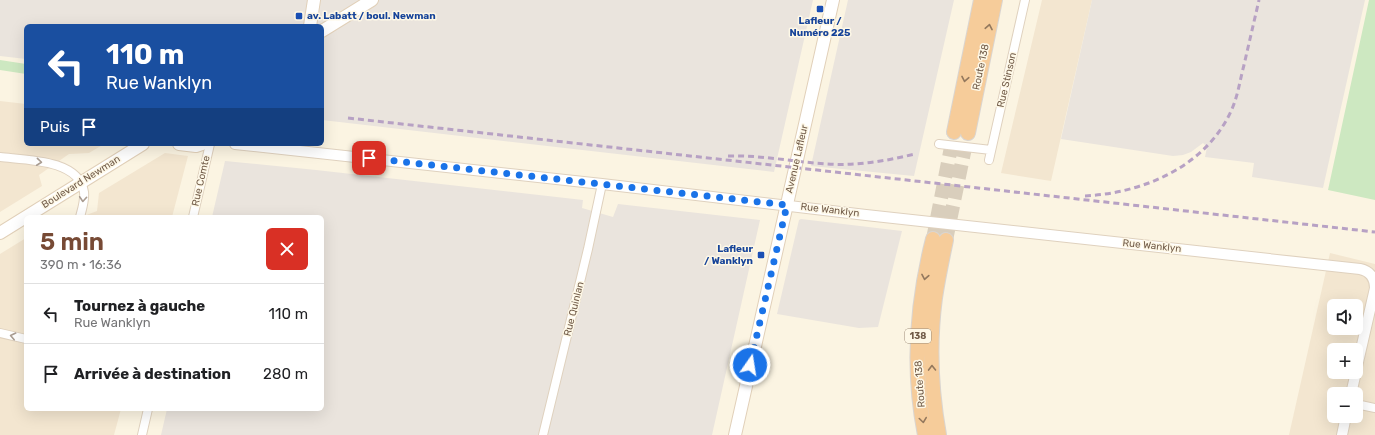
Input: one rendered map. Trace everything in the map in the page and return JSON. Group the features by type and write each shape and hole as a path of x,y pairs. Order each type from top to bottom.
{"highway":[{"name":"Route 138","path":"981,0 961,133 995,0"},
{"name":"Route 138","path":"925,435 919,381 918,343 922,291 939,239 932,346 935,408 939,435"}],"main road":[{"path":"310,24 314,0"},
{"path":"324,30 372,0"},
{"name":"Avenue Lafleur","path":"735,435 833,0"},
{"name":"Boulevard Newman","path":"27,215 139,146"},
{"name":"Boulevard Newman","path":"0,232 24,217"}],"street":[{"name":"Rue Stinson","path":"989,160 1025,0"},
{"path":"939,144 991,150"},
{"name":"Rue Comte","path":"193,215 210,146"},
{"name":"Rue Wanklyn","path":"253,146 1363,269 1373,278 1375,288 1363,343"},
{"path":"0,157 51,163 58,165 72,174 80,182 82,187 84,199 80,215"},
{"name":"Rue Quinlan","path":"543,435 588,250 602,184"},
{"path":"0,333 24,339"},
{"path":"1363,405 1375,408"},
{"path":"142,435 148,411"},
{"path":"1342,435 1345,423"}],"shaded area":[{"path":"0,0 813,0 774,172 324,120 324,24 24,24 24,59 0,56"},
{"path":"848,0 954,0 914,176 811,166"},
{"path":"1042,0 1092,0 1051,181 1001,173"},
{"path":"1092,0 1365,0 1323,188 1252,177 1254,163 1205,157 1207,147 1203,143 1191,152 1173,156 1061,139"},
{"path":"0,101 24,104 24,146 101,146 89,153 69,154 39,175 42,186 0,212"},
{"path":"165,153 188,156 173,215 86,215 97,211 99,193"},
{"path":"225,161 583,200 582,208 613,217 618,204 760,220 712,435 161,435 167,411 324,411 324,215 212,215"},
{"path":"801,219 902,231 878,327 859,328 777,314 799,220"},
{"path":"24,239 24,411 120,411 114,435 0,435 0,254"},
{"path":"1330,253 1375,264 1375,435 1289,435"}],"green space":[{"path":"1369,0 1375,0 1375,200 1328,190"},
{"path":"0,60 24,64 24,74 0,70"}],"tunnel":[{"path":"933,239 954,132"},
{"path":"946,240 968,133"}],"railway":[{"path":"1085,196 1107,194 1151,182 1171,173 1190,161 1207,146 1221,129 1234,104 1259,0"},
{"path":"348,118 1375,232"},
{"path":"728,156 815,163 849,164 893,159 915,154"}],"place":[{"name":"Lafleur / Numéro 225","path":"820,9"},
{"name":"av. Labatt / boul. Newman","path":"299,16"},
{"name":"Lafleur / Wanklyn","path":"761,255"}],"route":[{"path":"369,158 787,205 750,365"}]}
